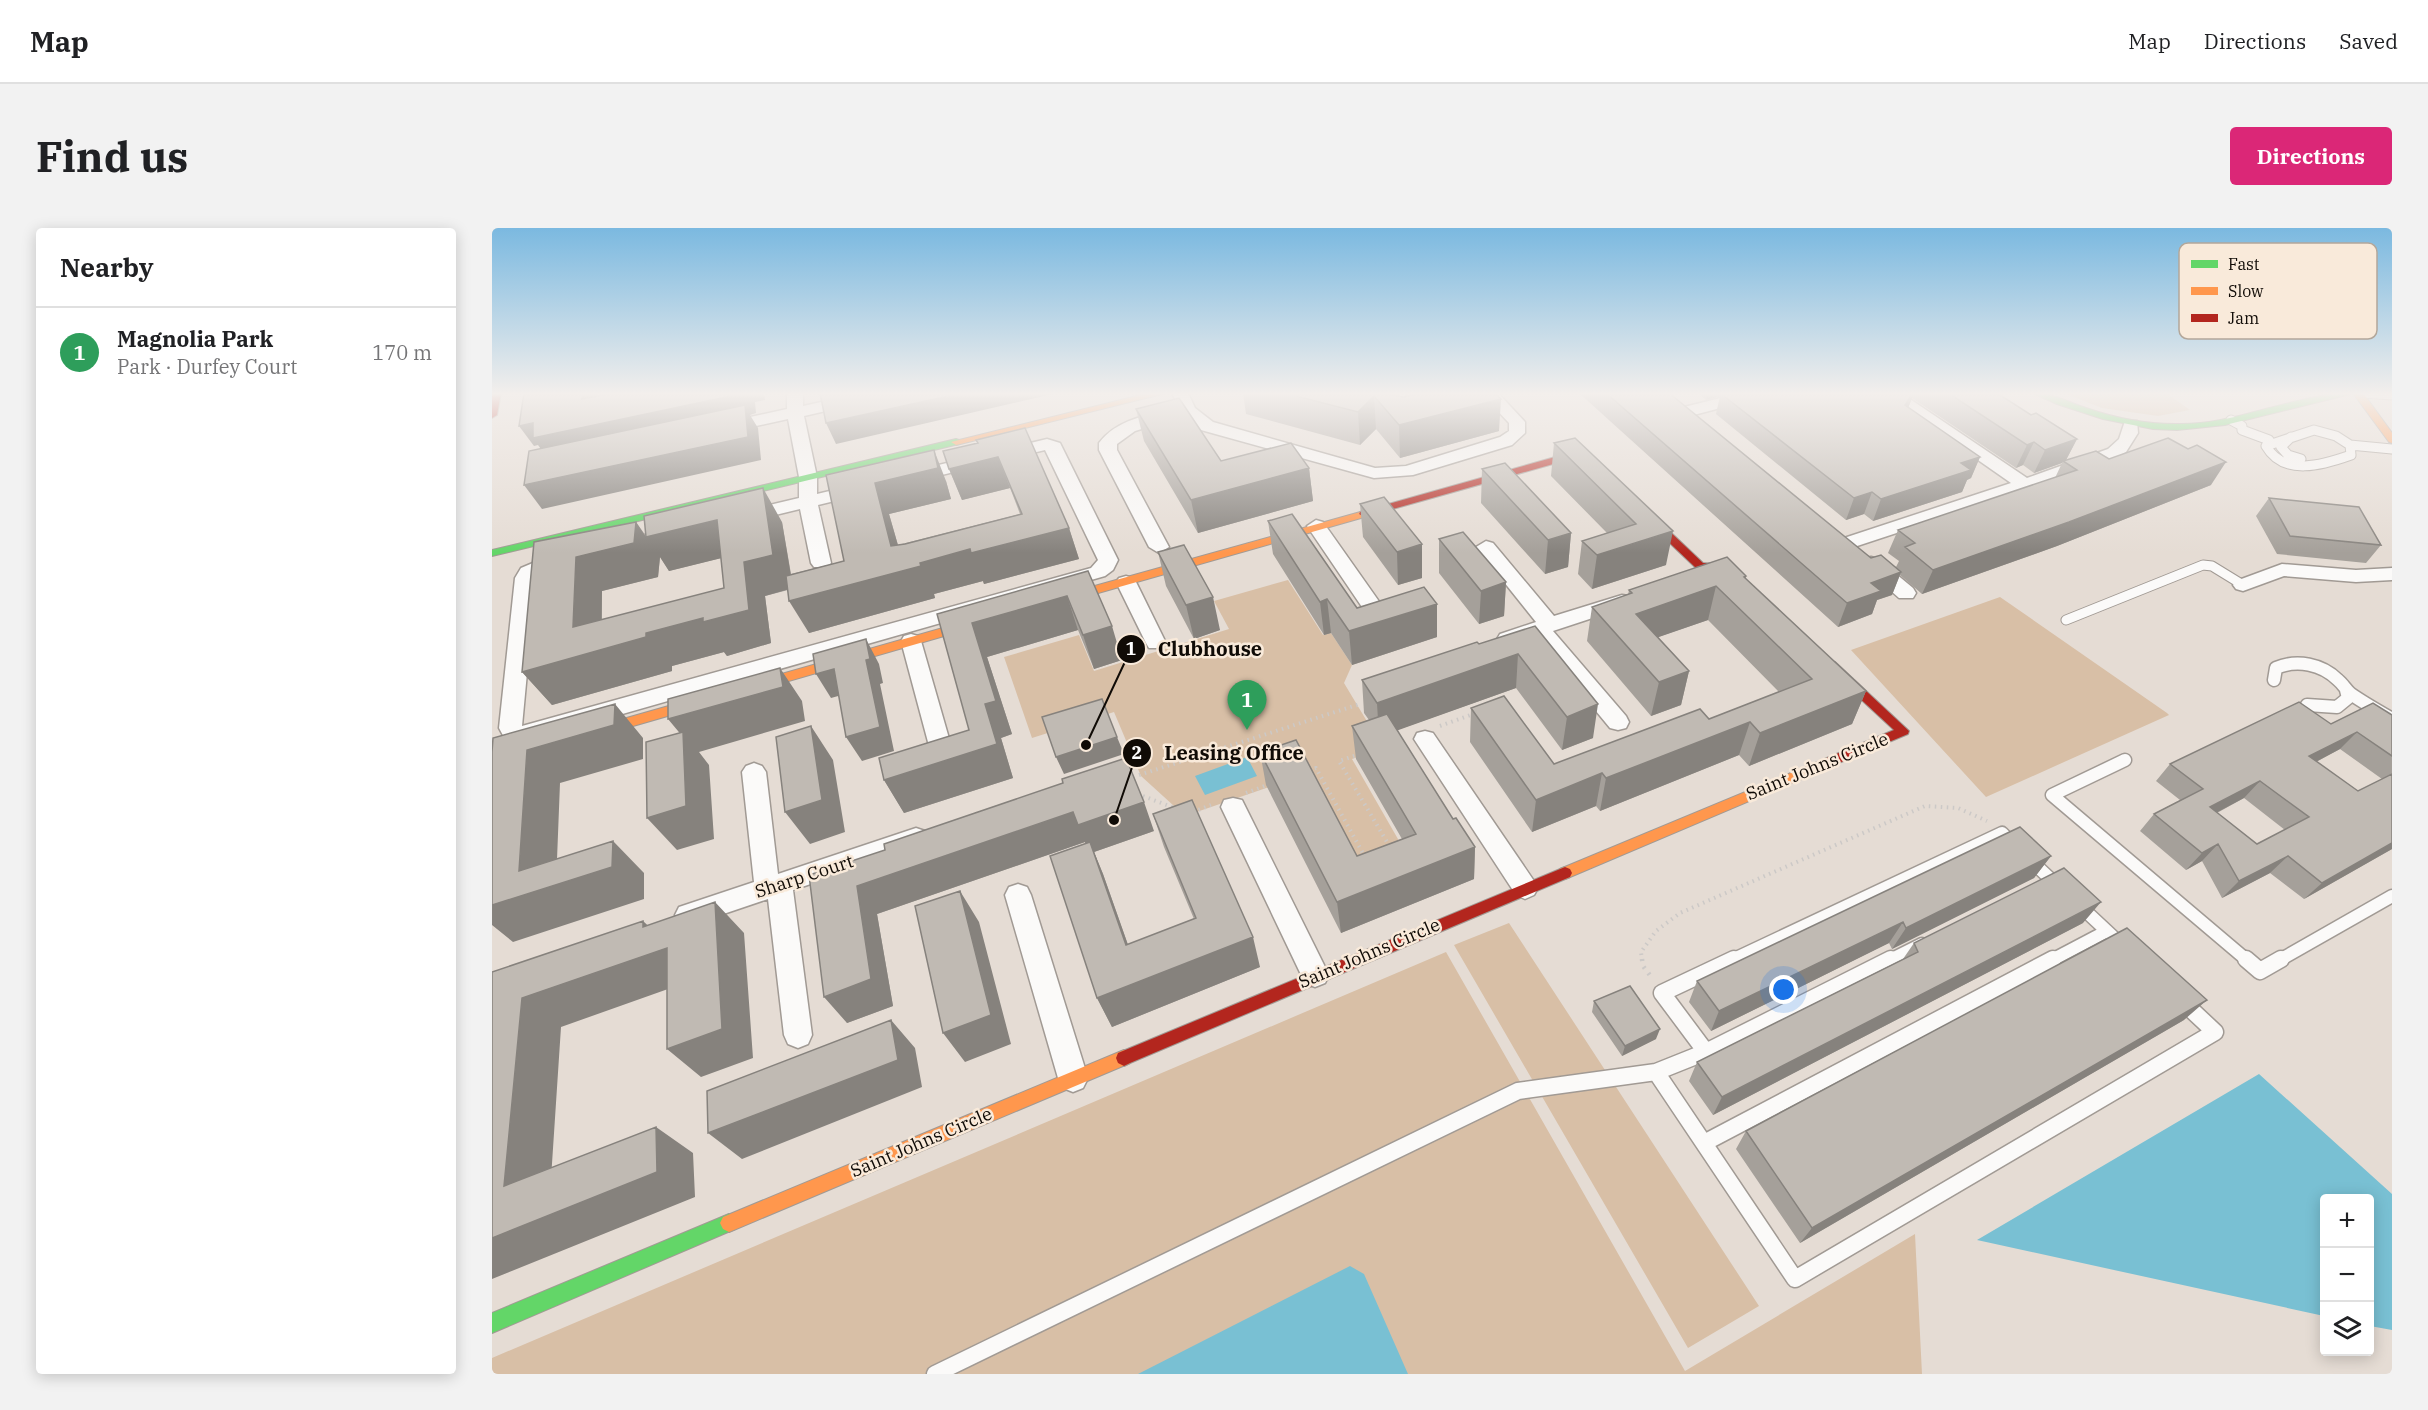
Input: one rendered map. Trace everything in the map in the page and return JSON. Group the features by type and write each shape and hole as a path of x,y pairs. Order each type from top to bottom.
{"street":[{"path":"802,446 808,477 808,501 821,563"},
{"path":"492,553 936,446"},
{"path":"1037,446 540,566 528,572 525,578 510,728 514,735 539,730 1098,572 1106,566 1108,560 1053,446"},
{"path":"1108,446 1159,547"},
{"path":"1280,446 1374,473 1407,471 1488,446"},
{"path":"1968,446 2025,485"},
{"path":"1848,543 2094,462 2123,446"},
{"path":"1035,606 1580,453 1606,478"},
{"path":"1632,502 1700,566 1724,567 1750,591"},
{"path":"1316,526 1371,605"},
{"path":"1831,529 1906,593"},
{"path":"1486,547 1618,722"},
{"path":"1681,582 1724,567"},
{"path":"2243,585 2282,570 2356,576 2392,574"},
{"path":"1126,582 1156,644"},
{"path":"1486,646 1637,596"},
{"path":"570,739 1002,616"},
{"path":"911,641 939,742"},
{"name":"Saint Johns Circle","path":"492,1323 1315,975 1903,731 1818,653"},
{"path":"1427,734 1525,888"},
{"path":"754,772 798,1035"},
{"path":"1230,802 1315,975"},
{"name":"Sharp Court","path":"668,921 936,831"},
{"path":"1018,894 1073,1078"}],"lane":[{"path":"2266,446 2267,451 2278,460 2294,465 2325,465 2351,454 2351,447"},
{"path":"2281,446 2296,459 2318,459 2351,447 2392,449"},
{"path":"2066,620 2203,565 2212,566 2243,585"},
{"path":"2274,680 2276,668 2282,664 2303,663 2326,671 2346,690 2392,719"},
{"path":"2307,705 2337,707 2348,698 2346,690"},
{"path":"2125,760 2052,795 2260,971 2392,896"},
{"path":"1706,1052 1662,993 2002,833 2046,882 2132,954"},
{"path":"1704,1143 2107,931"},
{"path":"935,1374 1518,1091 1656,1072 1706,1052 1936,937"},
{"path":"1656,1072 1795,1280 2215,1032 2173,993"}],"path":[{"path":"1138,775 1360,705"},
{"path":"1427,734 1478,712"},
{"path":"1371,750 1339,761 1390,849"},
{"path":"1301,773 1316,768 1366,858"},
{"path":"1190,813 1230,802 1271,784"},
{"path":"1143,796 1180,810"},
{"path":"1662,993 1643,966 1641,952 1656,931 1680,913 1925,806 1950,804 1977,814 2002,833"}],"shaded area":[{"path":"1288,580 1323,635 1331,633 1352,665 1344,683 1383,748 1352,759 1406,853 1356,872 1304,775 1185,816 1141,776 1114,712 1032,738 1004,657 1079,635 1094,671 1229,629 1214,601"},
{"path":"2000,597 2169,715 1986,797 1851,650"},
{"path":"1509,923 1759,1306 1688,1348 1454,945"},
{"path":"1446,952 1685,1371 1915,1234 1922,1374 492,1374 492,1358"}],"water":[{"path":"1247,757 1257,776 1205,795 1195,776"},
{"path":"2259,1074 2392,1194 2392,1330 2374,1327 2374,1194 2320,1194 2320,1315 1977,1240"},
{"path":"1350,1266 1364,1274 1408,1374 1138,1374"}],"building":[{"path":"550,446 704,446 524,485 529,451"},
{"path":"963,446 1033,446 1069,528 971,553 970,549 920,563 921,566 789,601 786,576 844,561 826,475 934,450 938,468 875,483 891,546 1022,514 998,457 949,469 943,451"},
{"path":"1159,446 1211,446 1221,461 1277,446 1294,446 1309,468 1191,500"},
{"path":"1558,446 1584,446 1673,531 1597,555 1582,541 1636,524"},
{"path":"1667,446 1734,446 1871,558 1881,555 1901,572 1871,583 1881,591 1847,603"},
{"path":"1788,446 1965,446 1980,457 1961,463 1971,470 1881,499 1872,492 1854,498"},
{"path":"2040,446 2055,446 2045,450"},
{"path":"2144,446 2183,446 2188,449 2200,446 2226,462 2069,522 1933,570 1905,547 1915,543 1898,530 2077,470 2063,461 2096,451 2109,459"},
{"path":"1505,463 1571,533 1548,540 1482,469"},
{"path":"763,488 773,555 744,562 749,610 703,622 703,618 646,633 646,637 522,672 534,542 636,522 634,543 576,557 573,627 724,588 717,520 646,537 644,516"},
{"path":"1384,497 1422,544 1397,552 1360,504"},
{"path":"2269,498 2359,507 2381,545 2290,536"},
{"path":"1292,514 1357,608 1424,587 1437,604 1349,631 1327,599 1320,602 1268,521"},
{"path":"1463,532 1506,582 1481,591 1439,539"},
{"path":"1184,545 1213,597 1186,605 1158,552"},
{"path":"1727,557 1746,576 1744,577 1866,691 1760,733 1750,722 1606,778 1602,773 1536,800 1471,708 1504,696 1554,764 1700,709 1709,719 1812,679 1716,586 1636,614 1689,671 1659,682 1592,607 1632,593 1629,590"},
{"path":"1088,571 1112,626 1083,635 1067,596 972,623 996,701 985,704 997,744 884,780 879,758 969,730 937,614"},
{"path":"1535,626 1598,704 1567,717 1518,654 1377,703 1362,680 1477,642 1479,644"},
{"path":"866,639 870,659 866,660 880,727 846,737 834,669 816,674 813,654"},
{"path":"780,668 783,687 668,719 668,699"},
{"path":"1102,699 1117,737 1056,757 1042,717"},
{"path":"2299,702 2331,724 2373,703 2392,715 2392,756 2357,732 2309,756 2358,791 2392,774 2392,843 2322,883 2288,856 2239,881 2218,844 2202,853 2154,814 2203,789 2170,764","holes":["2260,781 2309,817 2257,844 2210,807"]},
{"path":"615,704 614,725 527,750 519,871 613,841 612,867 492,905 493,738"},
{"path":"1387,714 1453,819 1456,818 1475,847 1337,902 1260,752 1296,740 1357,856 1416,834 1352,726"},
{"path":"811,726 822,800 785,812 776,737"},
{"path":"683,732 686,806 647,818 646,742"},
{"path":"1126,758 1144,802 1078,825 1073,812 857,886 871,979 824,997 809,875 885,850 884,844 1063,783 1062,779"},
{"path":"1192,800 1253,937 1097,998 1050,856 1090,842 1126,945 1196,918 1153,814"},
{"path":"2020,827 2051,856 1906,928 1903,922 1719,1011 1697,981"},
{"path":"2064,868 2101,902 1722,1097 1697,1062 1918,952 1914,943"},
{"path":"960,891 991,1015 943,1033 915,906"},
{"path":"715,902 722,1029 667,1049 667,948 522,998 504,1186 656,1127 657,1172 492,1238 492,972 643,921 643,927"},
{"path":"2127,928 2207,1000 1812,1228 1746,1131"},
{"path":"1630,986 1660,1029 1625,1046 1594,1001"},
{"path":"891,1020 898,1060 708,1133 707,1091"}],"traffic: fast":[{"path":"492,553 937,446"},
{"path":"492,1323 729,1223"}],"traffic: slow":[{"path":"1052,602 1364,514"},
{"path":"588,734 985,620"},
{"path":"1565,873 1827,763"},
{"path":"729,1223 1124,1058"}],"traffic: jam":[{"path":"1364,514 1580,453 1591,464"},
{"path":"1640,509 1700,566 1724,567 1740,582"},
{"path":"1827,763 1903,731 1831,665"},
{"path":"1124,1058 1565,873"}],"place":[{"name":"Magnolia Park","path":"1247,730"},
{"name":"Clubhouse","path":"1086,745"},
{"name":"Leasing Office","path":"1114,820"}]}
